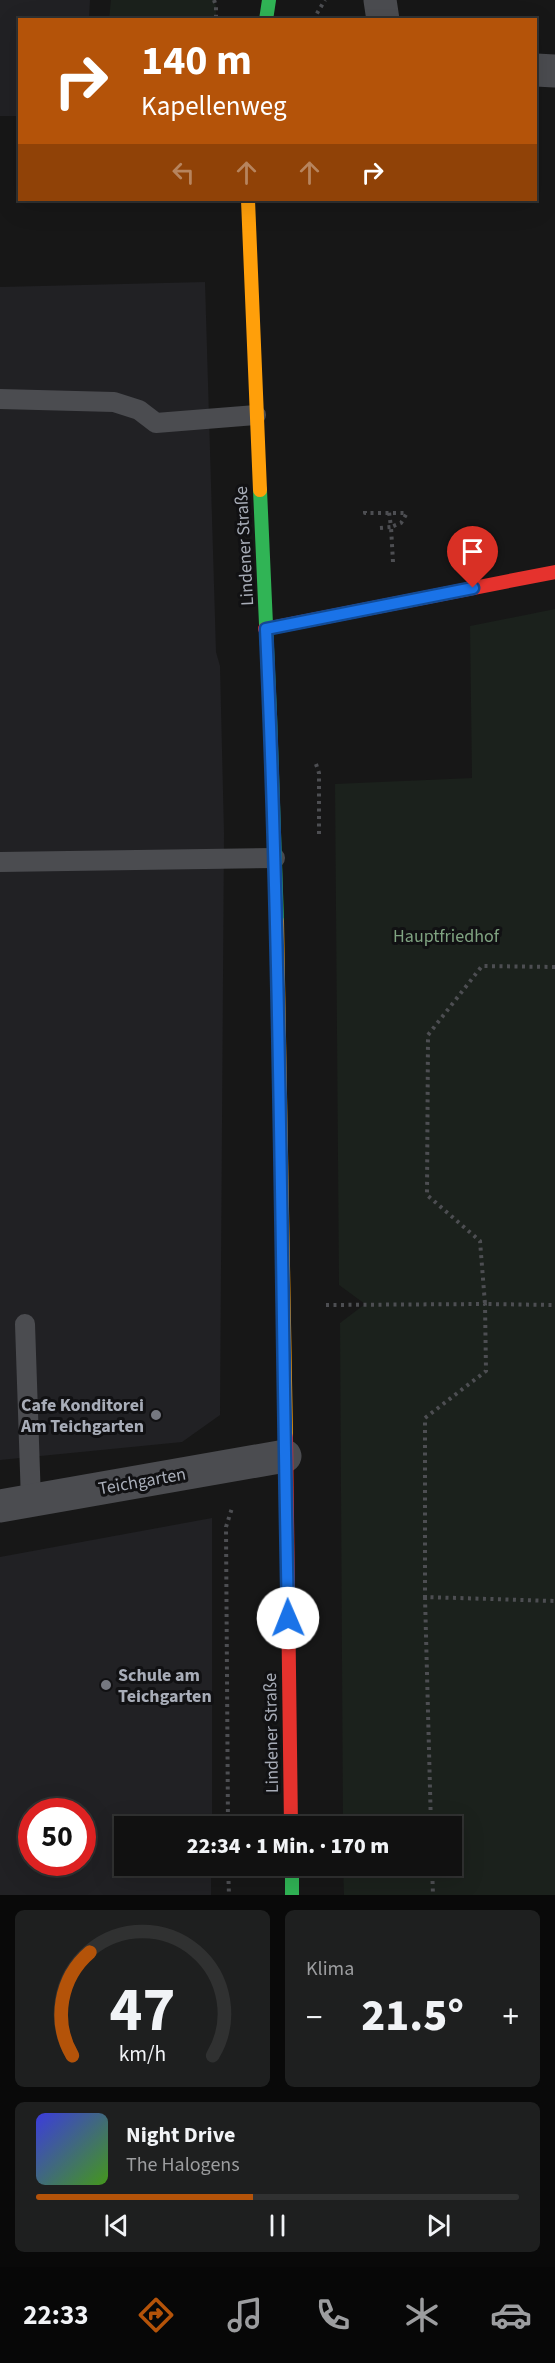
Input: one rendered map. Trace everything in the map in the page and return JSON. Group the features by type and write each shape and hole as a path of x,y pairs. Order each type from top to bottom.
{"main road":[{"path":"266,18 268,0"},
{"name":"Lindener Straße","path":"248,201 275,858 291,1816"},
{"path":"266,629 555,572"},
{"path":"292,1876 292,1895"}],"street":[{"path":"380,0 383,18"},
{"path":"537,70 555,71"},
{"name":"Teichgarten","path":"16,1504 285,1456"}],"lane":[{"path":"0,399 114,402 139,410 156,423 256,415"},
{"path":"0,862 275,858"},
{"path":"16,1504 25,1324"}],"path":[{"path":"213,0 216,6 216,18"},
{"path":"314,18 325,0"},
{"path":"365,511 365,513 407,513 401,523 380,528"},
{"path":"388,512 394,569"},
{"path":"431,1816 425,1597 425,1418 486,1371 485,1304 480,1241 427,1195 428,1035 482,966 555,967"},
{"path":"284,1306 555,1305"},
{"path":"228,1816 226,1527 248,1462"},
{"path":"425,1597 555,1601"},
{"path":"228,1876 229,1895"},
{"path":"432,1876 433,1895"}],"shaded area":[{"path":"0,0 90,0 89,18 18,18 18,116 0,116"},
{"path":"205,282 224,833 220,1415 182,1442 0,1460 0,287"},
{"name":"Schule am Teichgarten","path":"212,1518 212,1816 114,1816 114,1876 211,1876 211,1895 0,1895 0,1557"}],"green space":[{"path":"111,0 214,0 216,6 216,18 109,18"},
{"name":"Hauptfriedhof","path":"555,609 555,1895 344,1895 343,1876 462,1876 462,1816 343,1816 340,1323 365,1304 339,1285 335,784 472,778 470,626"}],"traffic: fast":[{"path":"266,18 269,0"},
{"path":"260,490 277,921"},
{"path":"292,1876 292,1895"}],"traffic: slow":[{"path":"248,201 260,490"},
{"path":"277,921 286,1437"}],"traffic: jam":[{"path":"265,629 555,572"},
{"path":"286,1437 291,1816"}],"place":[{"name":"Cafe Konditorei Am Teichgarten","path":"156,1415"},
{"name":"Schule am Teichgarten","path":"106,1685"}],"route":[{"path":"288,1618 273,793 266,629 473,588"}]}
